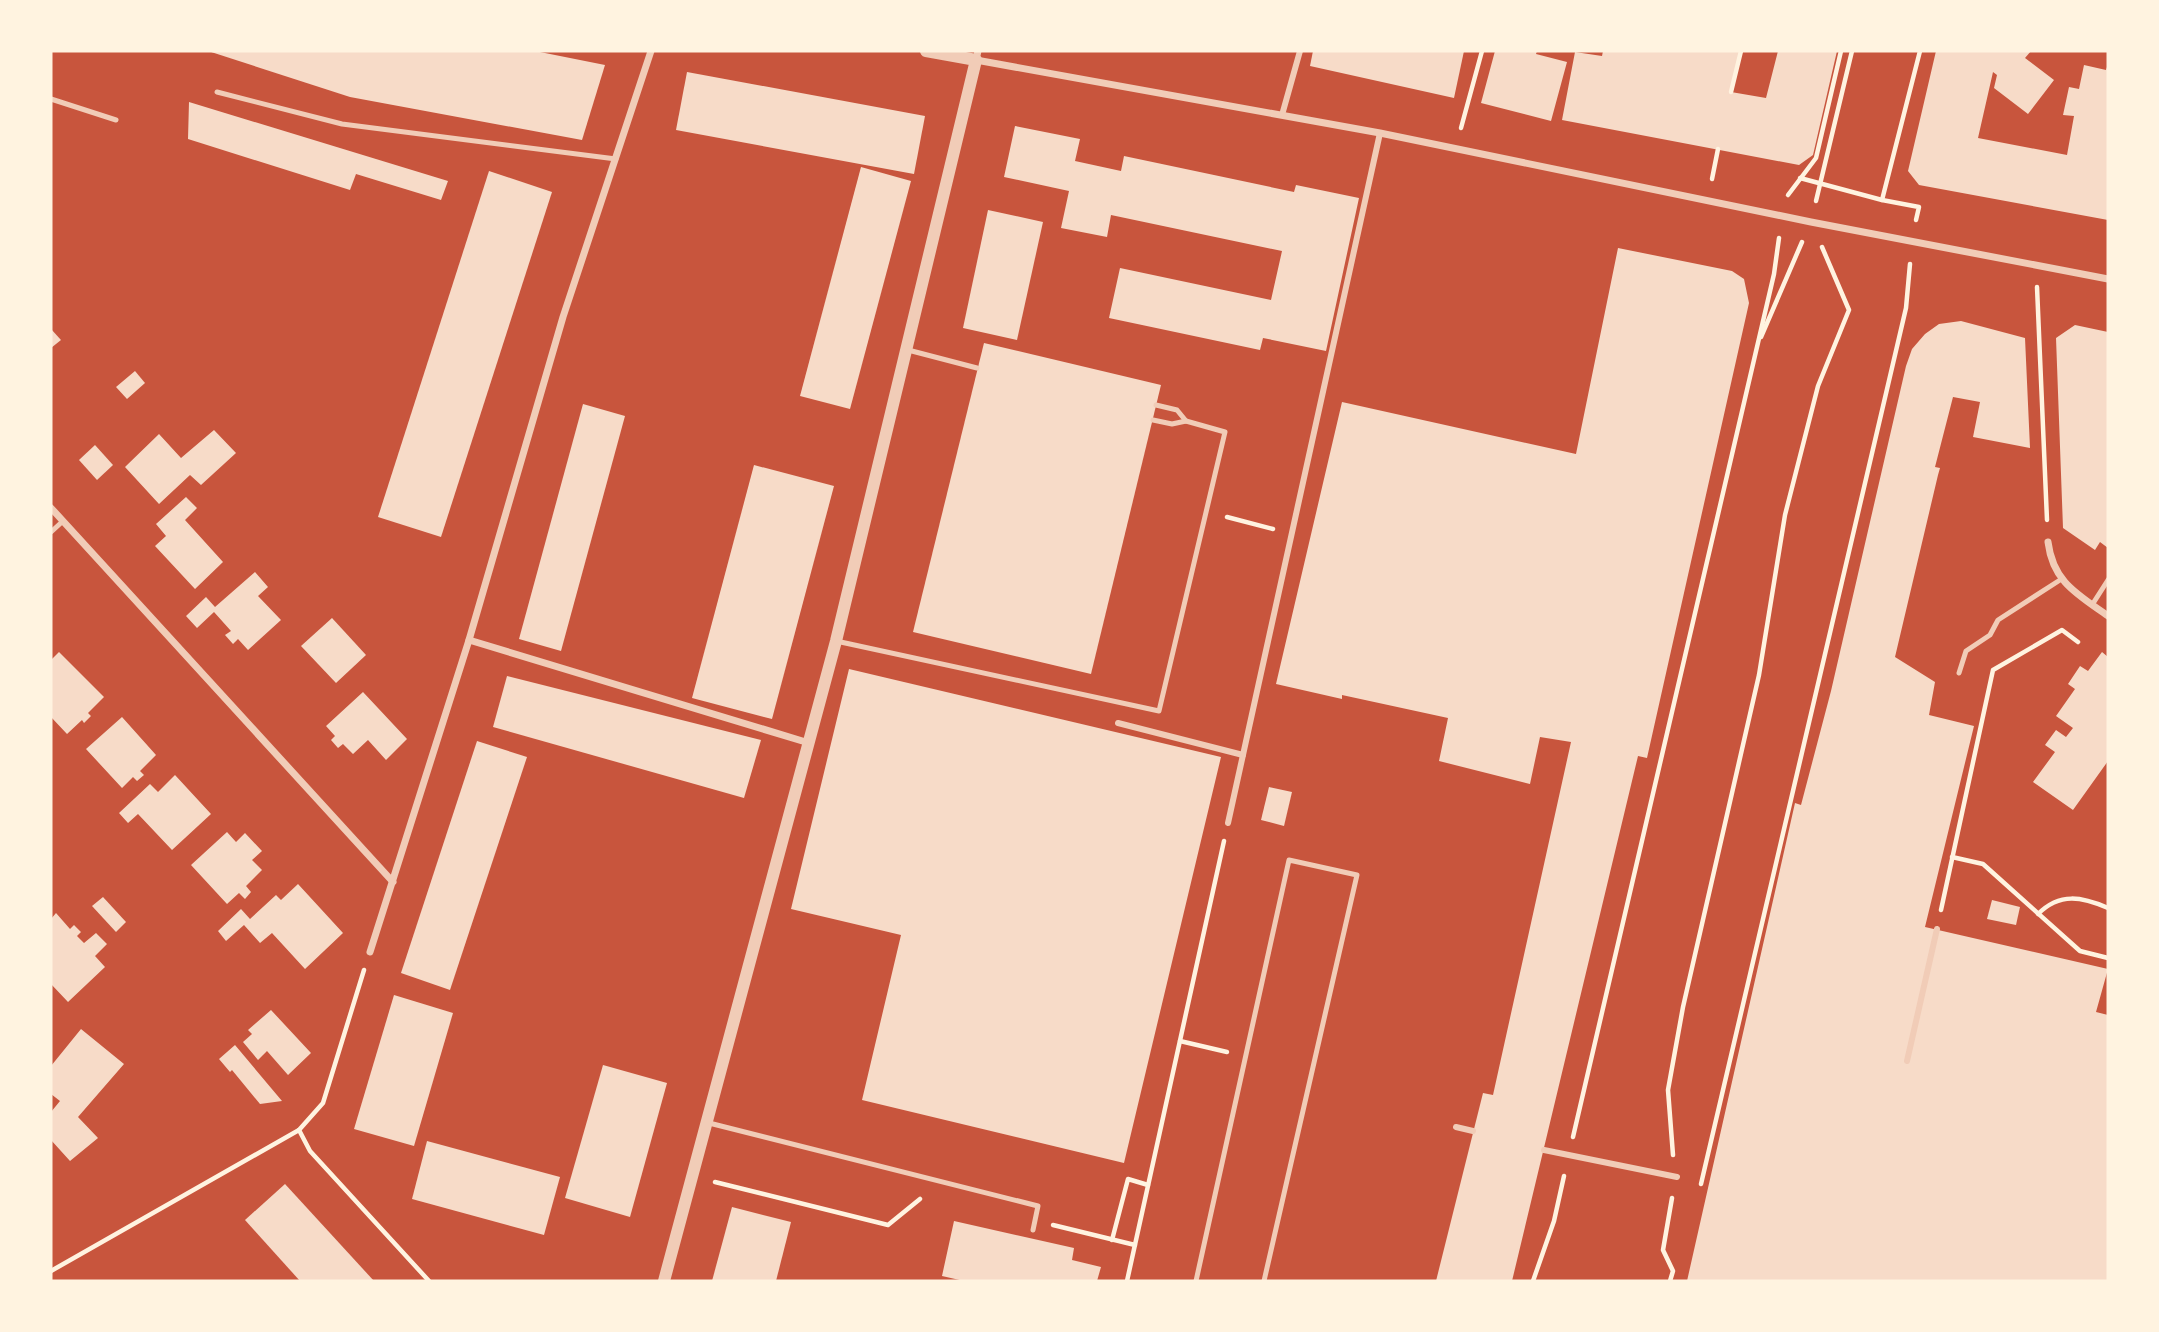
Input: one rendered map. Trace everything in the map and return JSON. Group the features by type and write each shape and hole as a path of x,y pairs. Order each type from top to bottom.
{"street":[{"path":"370,952 469,640 563,317 652,51"},
{"path":"926,51 977,55 2108,279"},
{"path":"1282,115 1300,51"},
{"path":"664,1281 836,641 977,55"},
{"path":"1228,823 1380,133"},
{"path":"51,508 393,882"},
{"path":"2048,542 2050,558 2060,580 2108,616"},
{"path":"469,640 809,743"},
{"path":"1118,723 1243,755"},
{"path":"1907,1062 1937,929"},
{"path":"1456,1127 1473,1131"},
{"path":"1544,1150 1677,1177"}],"lane":[{"path":"217,92 342,124 616,159"},
{"path":"51,99 116,120"},
{"path":"908,350 977,368"},
{"path":"1156,405 1177,410 1186,421"},
{"path":"836,641 1158,711 1225,432 1186,421 1172,424 1153,420"},
{"path":"51,532 63,521"},
{"path":"1959,673 1966,651 1990,635 1998,620 2060,580"},
{"path":"2092,605 2108,580"},
{"path":"1196,1281 1289,860 1357,875 1264,1281"},
{"path":"708,1123 1038,1206 1033,1230"}],"path":[{"path":"1455,149 1482,51"},
{"path":"1731,92 1741,51"},
{"path":"1532,1281 1554,1221 1774,274 1788,192 1816,158 1841,51"},
{"path":"1757,347 1811,222 1852,51"},
{"path":"1882,200 1920,51"},
{"path":"1707,201 1718,149"},
{"path":"1701,1184 1906,308 1912,240 1919,207 1800,178"},
{"path":"1670,1281 1673,1271 1663,1250 1677,1177 1670,1140 1668,1090 1683,1007 1759,675 1785,516 1818,386 1849,310 1811,222"},
{"path":"2037,266 2048,542"},
{"path":"1206,512 1292,534"},
{"path":"1937,929 1993,670 2062,631 2078,642"},
{"path":"1127,1281 1228,823"},
{"path":"1952,857 1983,864 2080,951 2108,958"},
{"path":"2038,914 2057,900 2073,897 2108,908"},
{"path":"51,1271 299,1130 323,1103 370,952"},
{"path":"1180,1041 1218,1051"},
{"path":"299,1130 310,1151 429,1281"},
{"path":"693,1177 888,1225 943,1182"},
{"path":"1112,1240 1128,1179 1148,1185"},
{"path":"1035,1220 1135,1245"}],"building":[{"path":"208,51 535,51 605,65 582,140 350,97"},
{"path":"1313,51 1464,51 1454,98 1310,66"},
{"path":"1495,51 1537,51 1536,54 1567,62 1551,121 1481,103"},
{"path":"1603,51 1740,51 1731,92 1766,98 1778,51 1837,51 1813,155 1799,165 1562,120 1575,52 1602,56"},
{"path":"1936,51 2031,51 2025,58 2054,80 2028,114 1994,88 1997,75 1993,72 1978,138 2067,155 2074,116 2063,115 2069,87 2079,89 2084,65 2106,70 2108,64 2108,220 1919,185 1908,171"},
{"path":"687,72 925,116 914,174 676,130"},
{"path":"189,102 448,181 441,200 356,174 350,190 188,139"},
{"path":"1015,126 1080,139 1075,161 1121,171 1124,156 1294,192 1296,185 1359,198 1326,351 1263,338 1260,350 1109,318 1120,268 1271,300 1282,251 1111,215 1107,237 1061,228 1069,191 1004,177"},
{"path":"861,167 911,181 850,409 800,396"},
{"path":"489,171 552,192 441,537 378,517"},
{"path":"988,210 1043,222 1017,340 963,328"},
{"path":"1618,248 1732,271 1744,279 1749,303 1647,758 1638,756 1512,1281 1436,1281 1483,1093 1493,1095 1571,742 1540,737 1530,784 1439,761 1448,718 1276,684 1342,402 1576,454"},
{"path":"1961,321 2025,338 2030,448 1973,437 1980,402 1953,397 1935,467 1940,468 1895,657 1935,682 1929,715 1974,726 1925,927 2108,969 2096,1012 2108,1015 2108,1281 1687,1281 1795,803 1801,805 1831,691 1906,366 1912,349 1925,334 1939,324"},
{"path":"2075,325 2108,332 2108,548 2100,542 2095,550 2063,528 2056,338"},
{"path":"51,329 61,340 51,348"},
{"path":"984,343 1161,385 1091,674 913,632"},
{"path":"135,371 145,383 127,399 116,387"},
{"path":"583,404 625,416 561,651 519,639"},
{"path":"214,430 236,453 201,485 190,475 159,504 125,467 159,434 181,458"},
{"path":"95,445 113,465 97,480 79,460"},
{"path":"754,465 834,486 772,719 692,698"},
{"path":"186,497 197,508 185,520 223,562 195,589 155,546 166,536 156,524"},
{"path":"255,572 268,587 258,596 281,620 248,650 238,639 233,644 225,635 231,631 214,612 197,628 186,616 206,597 215,607"},
{"path":"332,618 366,655 336,683 301,646"},
{"path":"59,652 104,697 88,713 91,716 84,723 82,720 67,734 51,717 51,660"},
{"path":"2102,652 2108,657 2108,761 2073,810 2033,782 2055,752 2045,745 2056,730 2066,737 2073,728 2056,716 2075,689 2068,684 2080,666 2088,671"},
{"path":"849,669 1221,757 1124,1163 862,1100 901,935 791,909"},
{"path":"507,676 761,740 744,798 493,727"},
{"path":"363,692 407,739 386,760 368,740 353,754 343,744 338,748 331,740 335,736 326,726"},
{"path":"122,717 156,755 140,771 144,775 137,781 133,777 122,788 86,749"},
{"path":"477,741 527,757 450,990 401,973"},
{"path":"175,775 211,814 172,850 138,814 128,823 119,813 150,784 158,792"},
{"path":"1269,787 1292,792 1284,826 1261,820"},
{"path":"227,832 236,842 245,833 262,851 252,860 262,870 246,886 251,892 245,899 239,893 227,904 191,865"},
{"path":"298,884 343,933 305,969 272,933 260,943 244,925 226,941 218,931 241,909 250,919 276,895 281,900"},
{"path":"103,897 126,922 116,932 92,906"},
{"path":"1992,900 2020,907 2016,925 1987,919"},
{"path":"56,913 70,929 74,925 81,932 77,936 84,943 96,933 107,944 95,956 105,967 68,1002 51,984 51,919"},
{"path":"394,995 453,1013 414,1146 354,1129"},
{"path":"271,1010 311,1053 288,1075 267,1051 258,1060 243,1042 252,1034 248,1030"},
{"path":"81,1029 124,1064 78,1117 98,1138 70,1161 51,1140 51,1112 60,1101 51,1094 51,1066"},
{"path":"235,1045 282,1101 260,1104 232,1070 230,1072 219,1059"},
{"path":"603,1065 667,1083 630,1217 565,1198"},
{"path":"427,1141 560,1177 544,1235 412,1199"},
{"path":"285,1184 374,1281 300,1281 245,1220"},
{"path":"732,1207 791,1222 776,1281 712,1281"},
{"path":"954,1221 1074,1248 1072,1260 1101,1267 1097,1281 964,1281 942,1276"}]}
